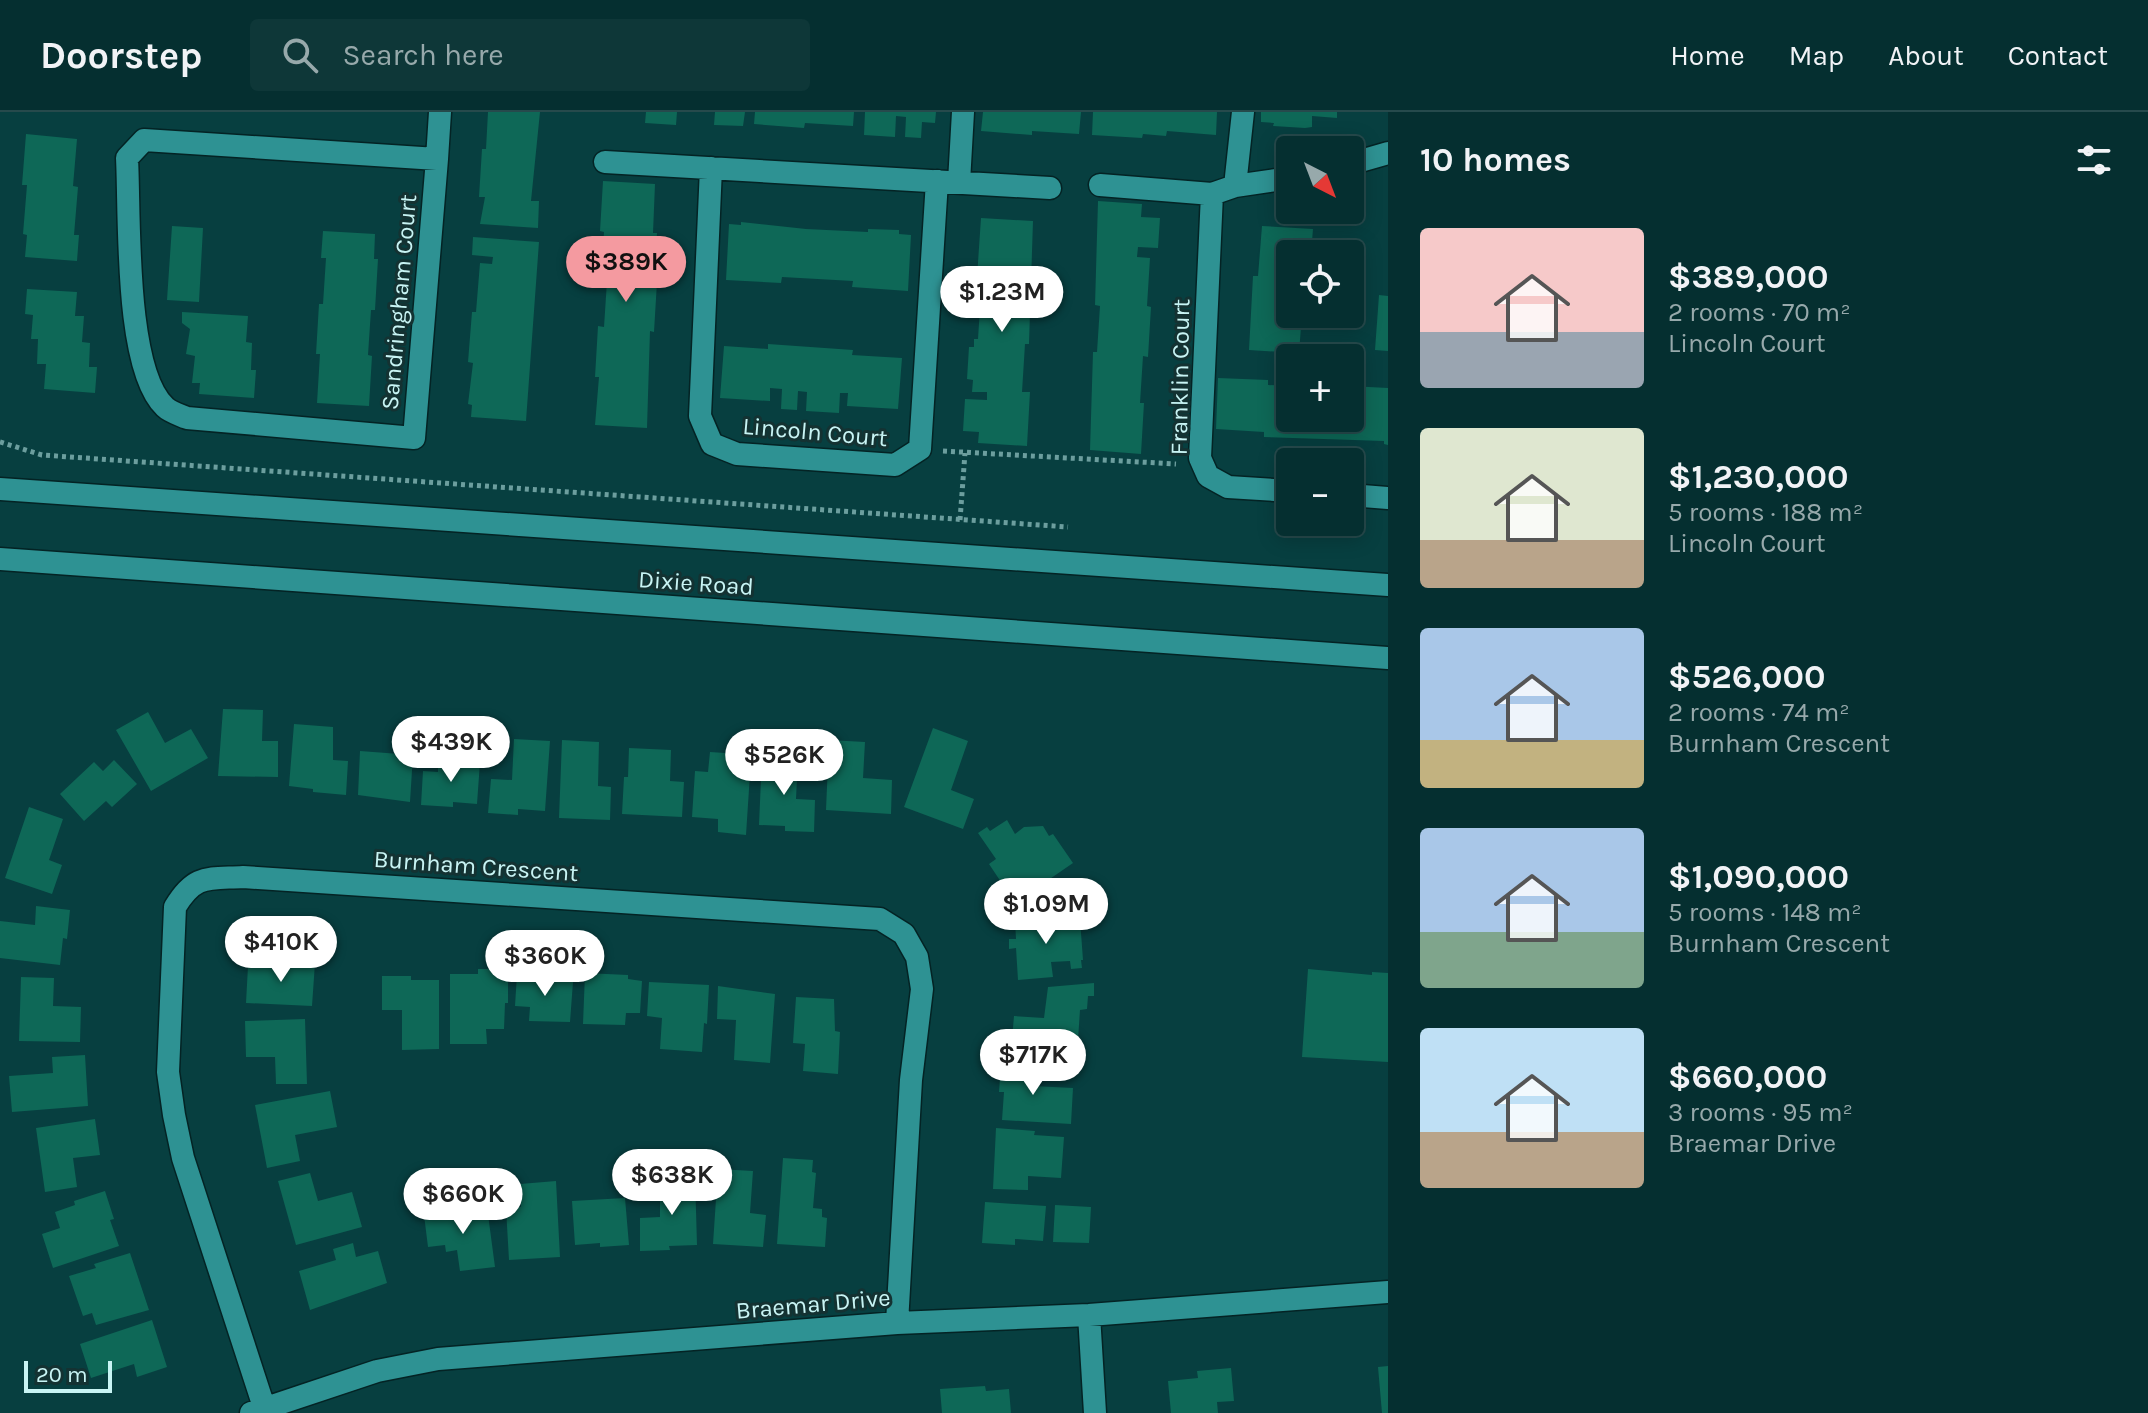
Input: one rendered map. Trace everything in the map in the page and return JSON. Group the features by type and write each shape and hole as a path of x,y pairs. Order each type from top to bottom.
{"street":[{"name":"Sandringham Court","path":"437,159 144,140 127,158 134,319 149,384 165,408 187,418 414,438 437,159 440,112"},
{"path":"959,182 963,112"},
{"path":"1235,186 1243,112"},
{"path":"1364,160 1388,153"},
{"path":"605,162 1050,188"},
{"name":"Lincoln Court","path":"711,168 700,416 712,444 737,454 895,465 920,449 937,181"},
{"path":"1100,185 1212,194 1235,186 1276,180"},
{"name":"Franklin Court","path":"1212,194 1200,458 1208,476 1228,487 1276,490"},
{"name":"Dixie Road","path":"0,489 1388,585"},
{"path":"1364,496 1388,498"},
{"name":"Dixie Road","path":"0,559 1388,658"},
{"name":"Burnham Crescent","path":"256,1410 183,1158 168,1072 175,907 185,890 202,879 243,877 880,919 904,934 917,957 922,989 911,1080 897,1323"},
{"name":"Braemar Drive","path":"256,1410 377,1371 438,1359 897,1323 1089,1315 1388,1292"},
{"path":"1089,1315 1095,1413"}],"path":[{"path":"0,442 42,455 1068,527"},
{"path":"920,449 1171,466 1200,458"},
{"path":"960,520 965,453"}],"building":[{"path":"488,112 540,112 531,201 539,201 538,228 480,224 485,197 479,197 482,149 486,149"},
{"path":"646,112 677,112 676,125 645,123"},
{"path":"715,112 745,112 743,126 714,125"},
{"path":"755,112 854,112 853,126 805,123 804,128 754,124"},
{"path":"865,112 936,112 935,123 922,122 921,138 905,137 906,117 896,116 895,137 864,135"},
{"path":"983,112 1081,112 1079,134 1032,131 1032,135 981,131"},
{"path":"1093,112 1217,112 1216,135 1167,131 1166,136 1143,134 1142,138 1092,135"},
{"path":"1261,112 1337,112 1337,118 1312,116 1312,127 1305,128 1273,126 1274,123 1261,122"},
{"path":"26,134 77,139 73,186 78,187 74,235 79,235 77,261 25,257 27,235 23,234 27,185 22,185"},
{"path":"603,181 655,184 653,233 657,233 654,282 657,282 654,332 650,331 647,428 595,425 599,377 595,377 598,326 604,327 607,281 601,280"},
{"path":"1098,201 1142,204 1141,217 1160,218 1158,248 1138,247 1137,257 1150,258 1147,306 1151,307 1148,357 1143,356 1141,454 1090,450 1093,352 1097,352 1100,306 1095,305"},
{"path":"981,218 1033,221 1029,344 1025,344 1022,392 1030,392 1027,446 978,443 979,432 963,431 965,399 987,400 987,392 972,392 973,380 967,379 969,347 974,347 974,339 978,339 981,292 976,292"},
{"path":"741,222 806,229 899,230 899,234 911,235 908,291 852,287 853,281 782,277 781,283 726,280 729,224 741,225"},
{"path":"172,226 203,228 199,302 167,300"},
{"path":"1262,226 1313,229 1312,240 1276,240 1276,328 1301,328 1300,344 1276,344 1276,352 1249,350 1253,276 1258,276"},
{"path":"323,231 375,234 374,259 378,259 368,355 372,356 369,406 317,403 319,304 323,304 326,258 321,258"},
{"path":"473,237 539,242 526,421 471,417 472,405 468,404 473,363 468,362 472,312 476,312 480,263 492,264 493,257 472,255"},
{"path":"27,289 77,292 75,316 84,316 82,342 90,343 89,367 97,367 95,393 44,389 46,364 37,364 38,339 31,339 33,315 25,314"},
{"path":"1379,295 1388,296 1388,351 1375,350"},
{"path":"182,312 248,316 246,342 252,343 251,370 256,370 254,398 199,394 200,383 192,383 195,356 186,354 190,329 182,323"},
{"path":"768,344 853,350 852,355 902,358 898,409 847,406 848,393 840,393 839,413 806,411 807,392 798,391 797,410 781,409 782,389 770,388 770,401 720,398 724,346 768,349"},
{"path":"1218,378 1268,380 1268,385 1276,385 1276,432 1364,432 1364,387 1388,388 1388,445 1384,441 1264,437 1264,432 1216,429"},
{"path":"223,709 263,710 262,741 278,741 278,777 218,776"},
{"path":"148,712 165,743 191,729 208,758 151,791 116,730"},
{"path":"294,724 333,727 333,760 348,761 346,795 289,786"},
{"path":"933,728 968,741 951,790 974,799 963,829 904,807"},
{"path":"514,739 550,741 545,811 518,809 518,815 488,813 491,779 512,780"},
{"path":"562,740 599,742 598,786 611,787 610,820 559,818"},
{"path":"829,740 865,742 863,778 892,780 891,814 826,810"},
{"path":"629,748 671,750 670,781 684,782 682,817 622,814"},
{"path":"360,751 413,755 410,802 358,795"},
{"path":"710,752 740,754 738,773 750,774 746,835 718,832 718,819 692,817 695,771 708,772"},
{"path":"762,756 798,758 796,799 815,800 814,832 785,831 785,826 759,825"},
{"path":"114,760 137,784 112,807 106,801 84,821 60,794 94,762 103,771"},
{"path":"438,760 480,762 477,804 453,802 453,807 421,805 423,771 438,772"},
{"path":"29,807 63,819 49,860 62,865 52,894 5,878"},
{"path":"1007,820 1015,834 1024,827 1043,826 1049,836 1053,834 1073,863 1015,903 989,864 996,859 978,833 987,827 990,831"},
{"path":"36,906 70,910 60,965 0,958 0,921 35,925"},
{"path":"1051,918 1051,922 1080,919 1082,968 1071,969 1070,961 1051,962 1053,977 1018,980 1016,948 1009,949 1009,939 1016,939 1015,921"},
{"path":"277,961 315,963 312,1006 246,1003 248,966 277,967"},
{"path":"478,969 508,969 504,1029 486,1029 487,1044 450,1044 450,974 478,974"},
{"path":"1308,969 1372,975 1372,972 1388,973 1388,1062 1302,1057"},
{"path":"585,973 628,975 628,979 642,981 640,1013 626,1013 625,1025 583,1024"},
{"path":"517,974 549,975 549,980 573,982 570,1022 529,1021 530,1007 515,1006"},
{"path":"382,976 439,980 439,1049 402,1050 402,1010 382,1010"},
{"path":"21,977 54,978 53,1006 81,1007 80,1042 19,1041"},
{"path":"649,982 709,985 702,1052 660,1049 662,1018 647,1016"},
{"path":"1094,983 1094,996 1088,996 1087,1009 1080,1010 1077,1055 1011,1051 1014,1016 1044,1018 1048,987"},
{"path":"718,986 775,994 770,1063 734,1060 736,1020 717,1019"},
{"path":"796,997 834,999 835,1031 840,1032 838,1074 803,1071 805,1044 793,1043"},
{"path":"305,1019 307,1084 276,1084 275,1057 246,1057 245,1021"},
{"path":"85,1055 88,1106 12,1112 9,1076 53,1073 52,1057"},
{"path":"1001,1063 1034,1065 1033,1086 1073,1088 1071,1124 1002,1120 1004,1092 999,1092"},
{"path":"330,1091 337,1127 295,1135 300,1161 267,1168 255,1105"},
{"path":"95,1119 100,1155 73,1158 77,1187 45,1192 36,1128"},
{"path":"996,1128 1064,1137 1061,1178 1028,1176 1028,1190 993,1189"},
{"path":"783,1158 813,1160 812,1172 816,1173 813,1208 822,1209 822,1217 827,1218 825,1247 777,1244"},
{"path":"718,1169 753,1171 750,1213 766,1215 763,1247 713,1244"},
{"path":"310,1173 318,1201 352,1192 362,1227 296,1245 278,1181"},
{"path":"695,1176 697,1245 640,1251 640,1218 660,1217 660,1177"},
{"path":"556,1181 560,1257 509,1260 506,1208 521,1207 520,1184"},
{"path":"105,1191 119,1246 53,1268 42,1234 60,1228 55,1212 75,1205 74,1201"},
{"path":"625,1198 629,1245 575,1245 572,1201"},
{"path":"985,1202 1046,1206 1043,1241 1015,1239 1015,1245 982,1243"},
{"path":"482,1204 482,1208 487,1207 495,1267 460,1271 457,1250 446,1252 445,1245 428,1247 424,1215 473,1209 472,1205"},
{"path":"1055,1205 1091,1207 1089,1243 1053,1242"},
{"path":"353,1243 356,1257 378,1251 387,1283 310,1310 299,1271 336,1260 333,1249"},
{"path":"130,1253 149,1310 96,1325 92,1313 83,1316 69,1276 96,1268 94,1264"},
{"path":"152,1320 167,1367 137,1377 134,1364 91,1378 80,1344"},
{"path":"1388,1366 1388,1413 1382,1413 1378,1367"},
{"path":"1231,1368 1234,1401 1217,1402 1218,1413 1171,1413 1168,1381 1198,1378 1197,1371"},
{"path":"985,1386 986,1391 1009,1389 1011,1413 942,1413 940,1389"}]}
